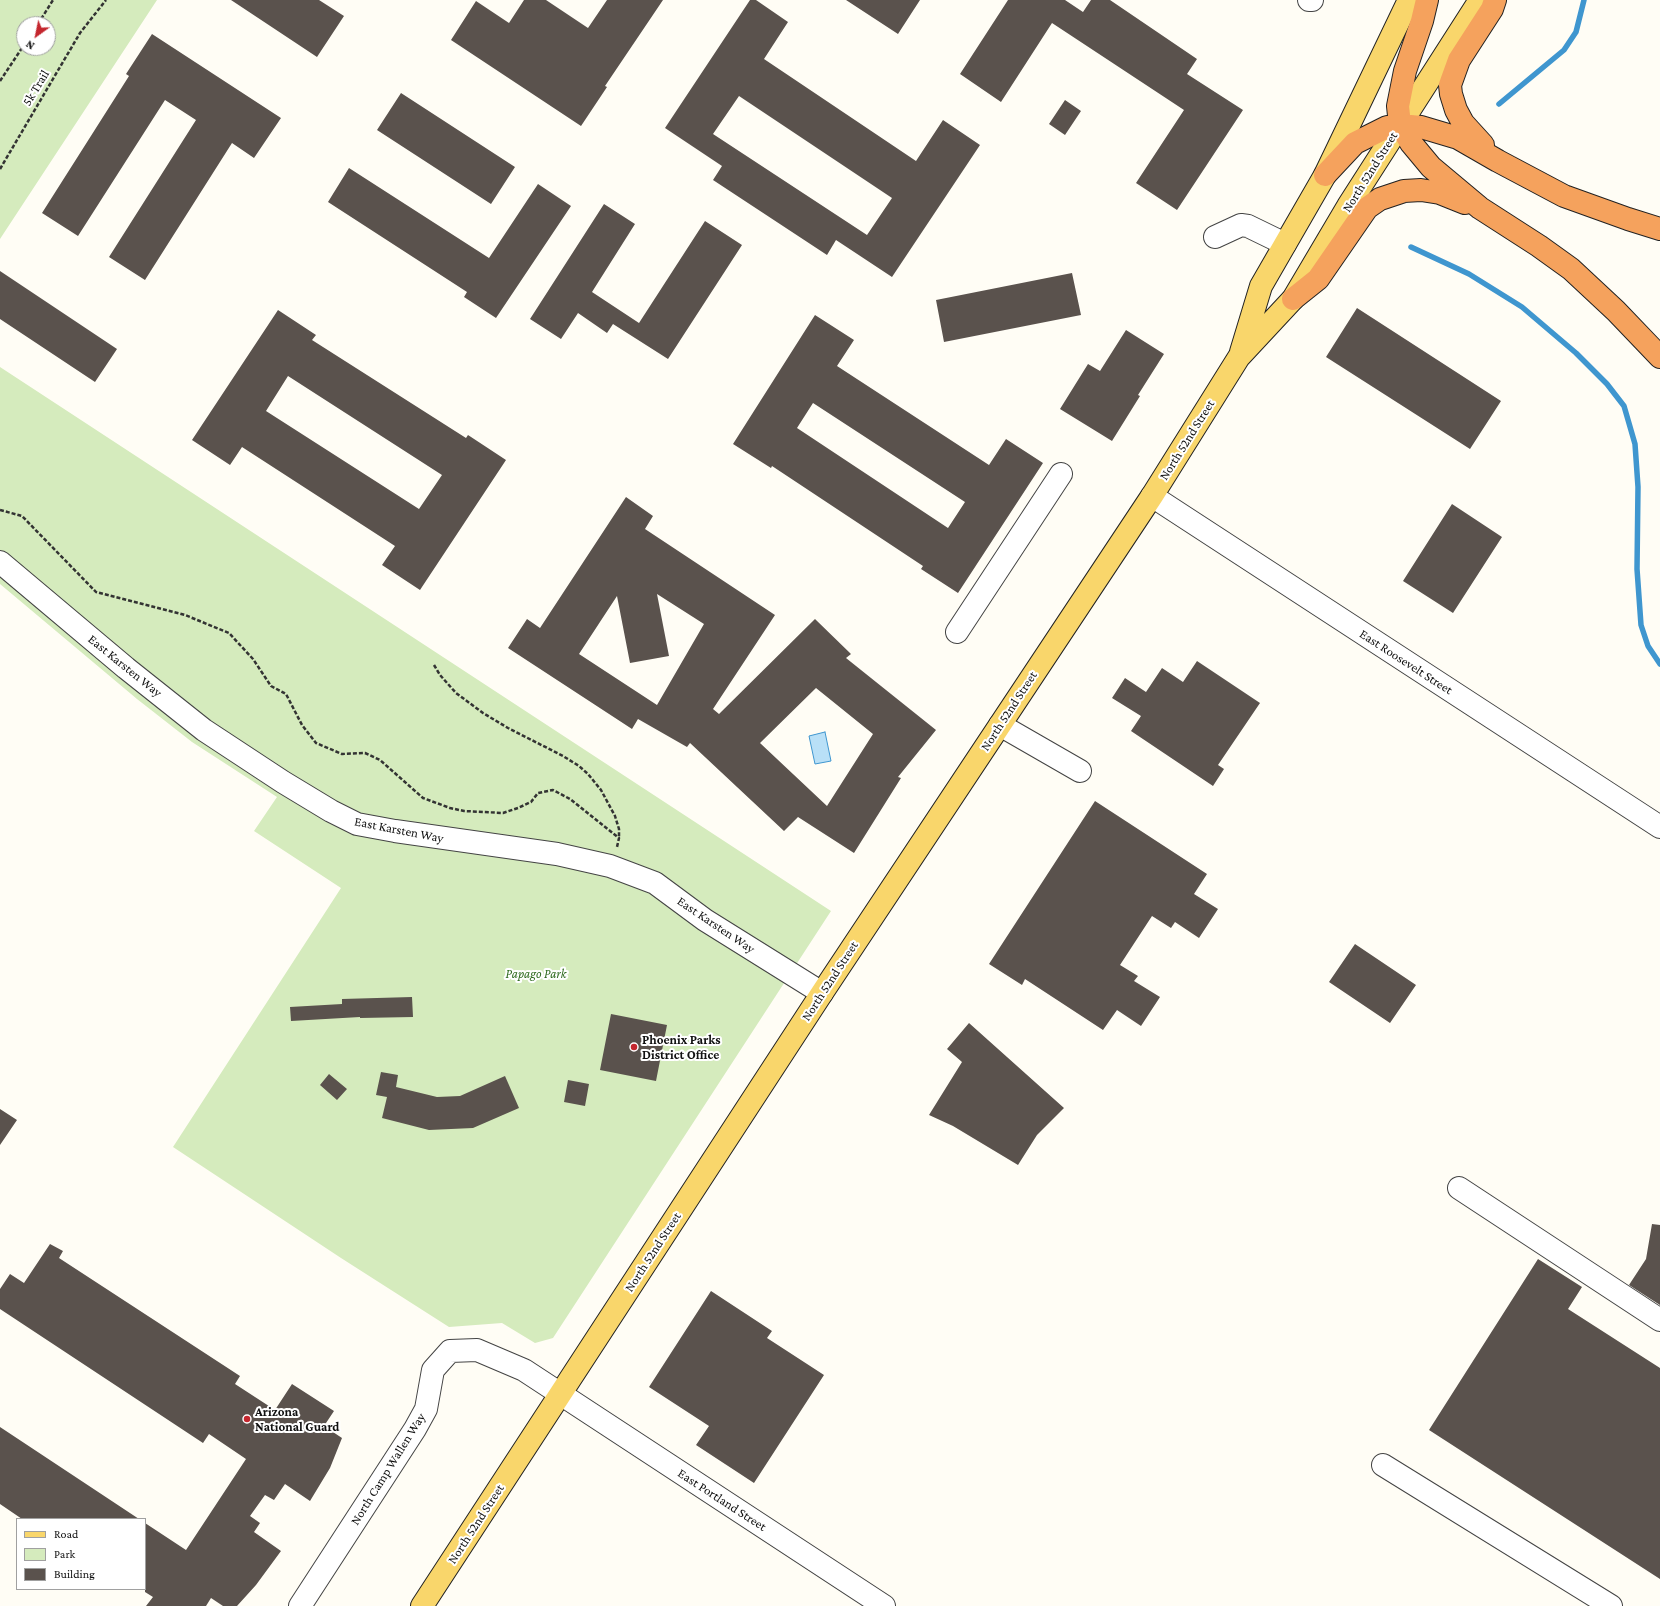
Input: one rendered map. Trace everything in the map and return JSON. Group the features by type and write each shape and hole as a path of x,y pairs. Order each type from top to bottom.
{"highway":[{"path":"1427,0 1422,21 1401,86 1398,106 1400,124 1411,143 1431,167 1480,208 1539,246 1571,269 1616,311 1660,357"},
{"path":"1495,0 1492,9 1459,60 1450,85 1456,110 1463,122 1498,161"},
{"path":"1325,175 1356,143 1387,127 1400,124 1421,126 1458,138 1564,196 1660,229"},
{"path":"1293,299 1318,279 1367,208 1380,199 1404,191 1421,190 1440,193 1480,208"}],"main road":[{"name":"North 52nd Street","path":"1240,357 1261,286 1325,175 1409,0"},
{"name":"North 52nd Street","path":"422,1606 822,993 1152,496 1240,357 1293,299 1348,206 1480,0"}],"street":[{"path":"1215,237 1240,225 1248,226 1285,244"},
{"path":"957,632 1061,474"},
{"name":"East Roosevelt Street","path":"1152,496 1660,827"},
{"name":"East Karsten Way","path":"0,562 126,668 204,730 283,782 331,811 357,824 395,831 557,854 610,866 655,884 705,920 822,993"},
{"path":"1000,725 1080,771"},
{"path":"1459,1188 1660,1320"},
{"name":"North Camp Wallen Way","path":"300,1606 415,1429 426,1409 434,1370 450,1351 477,1350 524,1370 560,1395"},
{"name":"East Portland Street","path":"560,1395 884,1606"},
{"path":"1383,1465 1611,1606"}],"path":[{"path":"43,16 53,0"},
{"name":"5k Trail","path":"0,169 80,33 106,0"},
{"path":"0,81 17,56"},
{"path":"0,510 22,516 96,592 185,615 229,633 253,659 271,686 286,694 302,725 316,743 342,754 365,753 380,760 423,798 450,808 464,811 503,813 531,802 538,794 553,790 570,799 619,838"},
{"path":"434,665 440,675 456,693 483,713 508,728 563,756 579,766 588,774 601,790 615,816 619,829 619,838 610,866"}],"green space":[{"path":"0,0 157,0 0,239"},
{"name":"Papago Park","path":"0,367 831,911 553,1338 535,1343 502,1323 449,1327 341,1258 173,1147 341,888 254,831 277,797 192,742 137,699 0,584"}],"water":[{"path":"825,732 831,761 815,764 809,736"}],"building":[{"path":"231,0 319,0 344,16 317,57"},
{"path":"524,0 546,0 588,28 607,0 663,0 605,86 607,87 581,126 451,40 476,1 509,23"},
{"path":"750,0 756,0 788,22 764,59 916,161 943,120 980,145 892,277 836,240 827,255 713,180 722,166 665,128","holes":["739,96 892,198 867,235 713,134"]},
{"path":"846,0 920,0 898,34"},
{"path":"1008,0 1065,0 1083,12 1091,0 1110,0 1197,59 1187,74 1243,110 1177,210 1136,183 1184,110 1052,23 1001,102 960,74"},
{"path":"152,34 281,118 254,158 232,143 145,280 109,257 196,120 165,100 78,236 42,213 129,76 126,74"},
{"path":"401,93 515,167 491,204 377,130"},
{"path":"1065,100 1081,111 1065,135 1049,124"},
{"path":"349,168 489,258 538,184 571,206 496,318 464,297 467,292 328,202"},
{"path":"604,204 635,224 592,292 639,323 705,221 742,245 668,359 613,324 607,333 578,313 561,339 530,319"},
{"path":"0,271 117,349 95,382 0,319"},
{"path":"1072,273 1081,315 944,342 936,300"},
{"path":"1357,308 1501,401 1470,449 1326,357"},
{"path":"278,310 316,335 312,340 466,438 468,435 506,460 420,590 382,565 395,546 242,447 230,465 192,440","holes":["288,376 442,475 419,509 266,411"]},
{"path":"815,315 854,340 837,366 989,465 1006,439 1043,463 958,593 921,569 923,566 772,466 771,468 733,444","holes":["813,403 965,502 948,528 797,428"]},
{"path":"1126,330 1164,354 1138,395 1140,396 1112,441 1060,409 1088,364 1100,371"},
{"path":"626,497 653,516 645,529 775,615 713,709 719,714 815,619 851,654 846,658 936,730 898,777 901,778 854,853 798,817 784,831 690,743 687,747 638,719 632,729 508,648 527,619 540,628","holes":["657,594 704,624 657,705 579,654 617,596 630,663 669,656","816,688 873,734 827,806 760,743"]},
{"path":"1452,504 1502,537 1453,613 1403,581"},
{"path":"1197,661 1260,703 1218,765 1224,769 1213,786 1131,731 1141,716 1112,698 1125,678 1146,692 1162,668 1183,682"},
{"path":"1095,801 1207,874 1194,894 1218,909 1199,938 1175,922 1171,928 1152,916 1120,965 1138,976 1134,981 1160,997 1141,1026 1117,1010 1103,1030 1025,979 1022,985 989,964"},
{"path":"1355,944 1416,985 1390,1023 1329,982"},
{"path":"412,997 413,1017 360,1017 291,1021 290,1007 342,1004 342,999"},
{"name":"Phoenix Parks District Office","path":"611,1014 667,1025 656,1081 600,1070"},
{"path":"969,1023 1064,1108 1037,1135 1018,1165 953,1126 929,1115 962,1062 947,1049"},
{"path":"381,1072 398,1075 396,1087 437,1097 460,1096 505,1076 519,1108 473,1128 429,1130 382,1118 387,1097 376,1095"},
{"path":"329,1074 347,1089 337,1100 320,1085"},
{"path":"568,1080 589,1084 585,1106 564,1102"},
{"path":"0,1109 17,1120 0,1145"},
{"path":"1652,1224 1660,1225 1660,1305 1629,1285 1646,1259"},
{"name":"Arizona National Guard","path":"50,1244 63,1251 59,1258 240,1376 235,1384 275,1410 292,1384 334,1411 324,1426 342,1438 330,1468 310,1501 285,1484 274,1500 265,1495 250,1516 260,1523 254,1532 281,1551 256,1585 237,1606 223,1606 211,1598 206,1606 146,1606 153,1597 145,1592 146,1524 186,1550 246,1459 209,1434 203,1443 0,1309 0,1289 10,1274 24,1283"},
{"path":"1538,1259 1582,1287 1568,1309 1660,1368 1660,1579 1429,1430"},
{"path":"711,1291 772,1331 767,1338 824,1375 754,1483 696,1445 709,1426 649,1387"},
{"path":"0,1427 137,1518 21,1518 0,1504"}],"waterway":[{"path":"1499,104 1564,50 1576,32 1584,0"},
{"path":"1411,247 1469,274 1522,307 1576,353 1607,384 1624,406 1635,444 1638,487 1637,569 1641,625 1648,646 1660,664"}],"place":[{"name":"Phoenix Parks District Office","path":"634,1047"},
{"name":"Arizona National Guard","path":"247,1419"}]}
